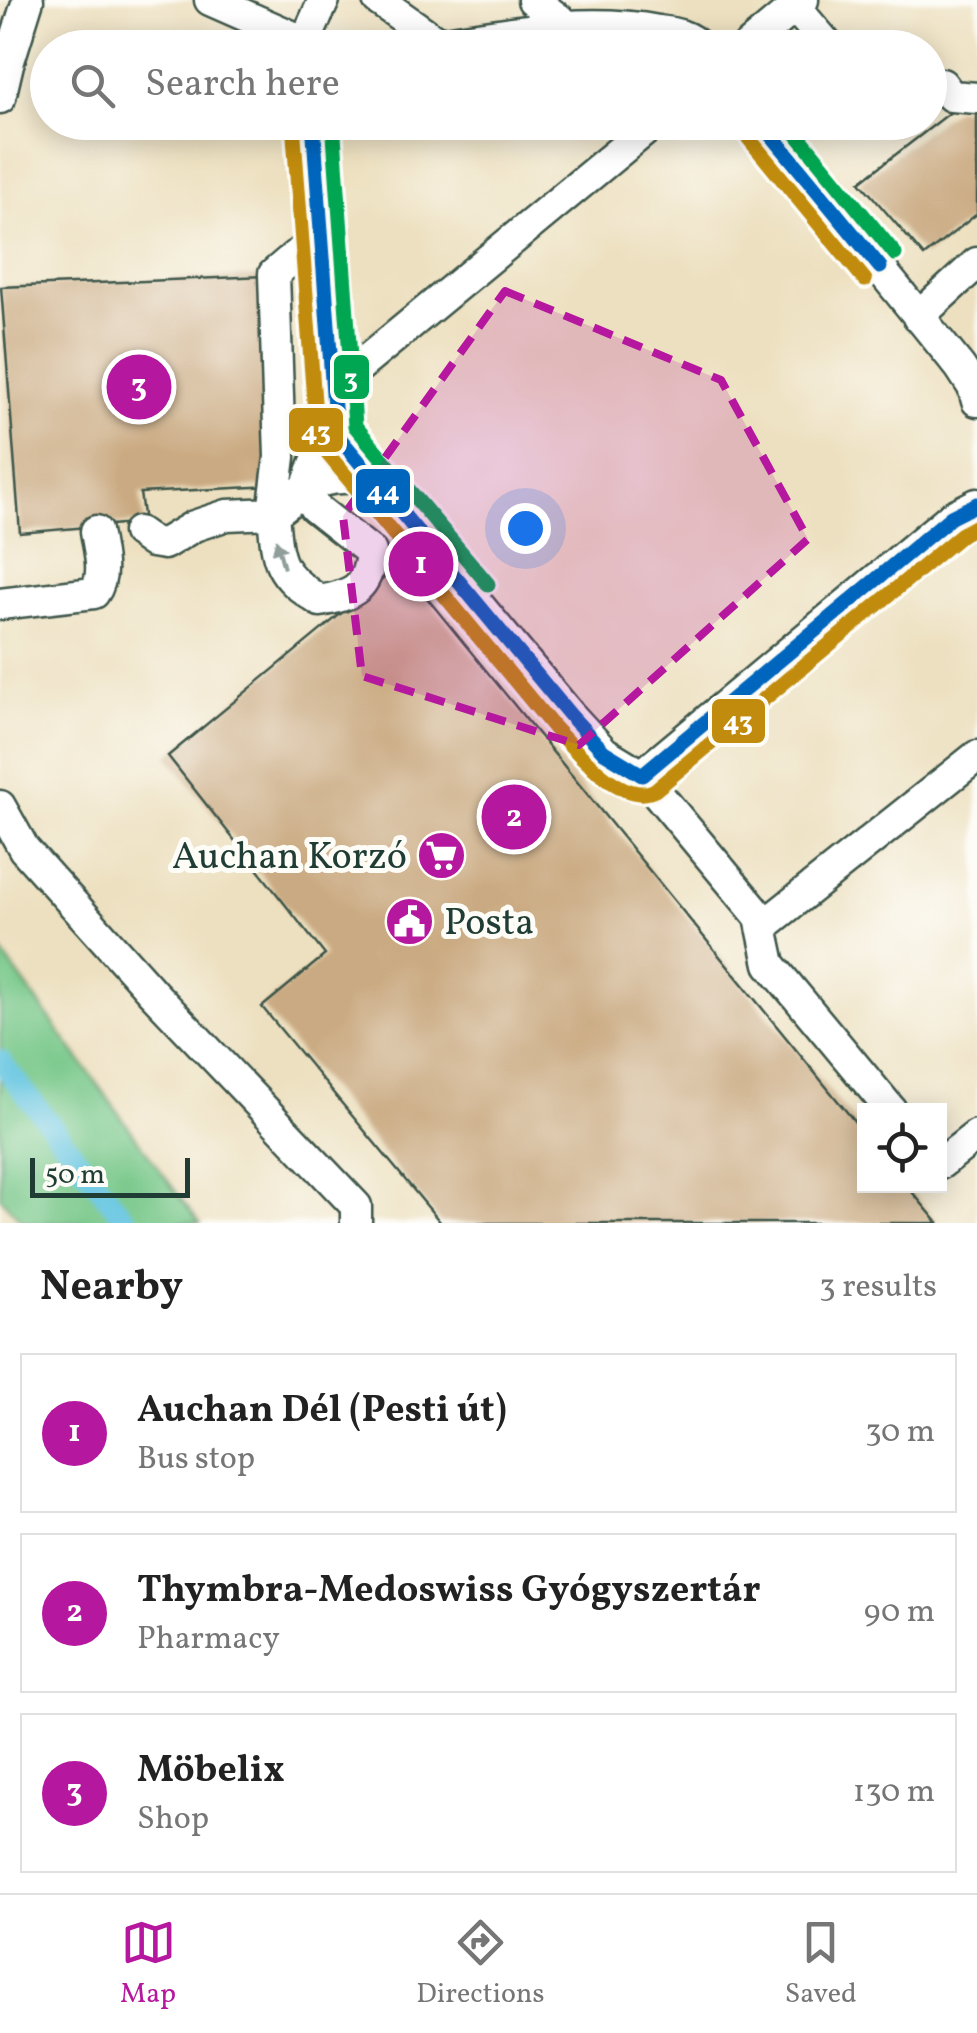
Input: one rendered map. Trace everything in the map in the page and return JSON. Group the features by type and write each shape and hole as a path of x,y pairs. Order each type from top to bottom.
{"street":[{"path":"0,98 28,0"},
{"path":"312,30 324,0"},
{"path":"378,0 421,30"},
{"path":"534,0 568,26"},
{"path":"225,3 278,30"},
{"path":"767,30 799,3 818,30"},
{"path":"523,30 626,25 651,30"},
{"path":"947,91 951,96 977,98"},
{"path":"314,140 336,434 570,715 604,752 642,775 760,918 770,964 885,1103"},
{"path":"333,388 632,140"},
{"path":"776,140 918,317 969,373 977,401"},
{"path":"322,240 274,274 280,457 274,512 277,552 282,568 296,586 320,602 338,598 359,586 369,574 371,552 314,507 306,488 317,459 336,434"},
{"path":"918,317 977,264"},
{"path":"138,532 152,542 164,544 194,526 228,515 274,512 306,488 331,478 374,478"},
{"path":"642,775 951,517 977,504"},
{"path":"6,608 94,593 101,568 96,530"},
{"path":"762,926 977,756"},
{"path":"0,806 24,849 153,993 356,1206 356,1223"},
{"path":"947,1159 977,1135"}],"highlighted area":[{"path":"505,291 721,380 808,539 579,745 362,676 343,516"}],"green space":[{"path":"0,950 200,1223 24,1223 0,1197"}],"building":[{"path":"956,108 977,110 977,214 924,256 860,182 914,140 947,140 947,115"},
{"path":"265,276 272,486 140,493 144,522 20,533 1,287"},
{"name":"Auchan Korzó","path":"400,565 857,1124 857,1193 913,1193 938,1223 441,1223 262,1007 325,955 168,756"}],"waterway":[{"path":"0,1061 128,1223"}],"transit line":[{"name":"43","path":"294,140 317,441 555,729 615,784 642,793 655,790 962,534 977,526"},
{"name":"44","path":"314,140 336,434 570,715 604,752 642,775"},
{"name":"3","path":"334,140 355,426 488,584"},
{"name":"43","path":"750,140 865,280"},
{"name":"44","path":"776,140 880,267"},
{"name":"3","path":"802,140 895,254"},
{"name":"44","path":"642,775 951,517 977,504"}],"place":[{"name":"Möbelix","path":"139,387"},
{"name":"Auchan Dél (Pesti út)","path":"421,564"},
{"name":"Thymbra-Medoswiss Gyógyszertár","path":"514,817"},
{"name":"Auchan Korzó","path":"442,855"},
{"name":"Posta","path":"409,921"}]}
